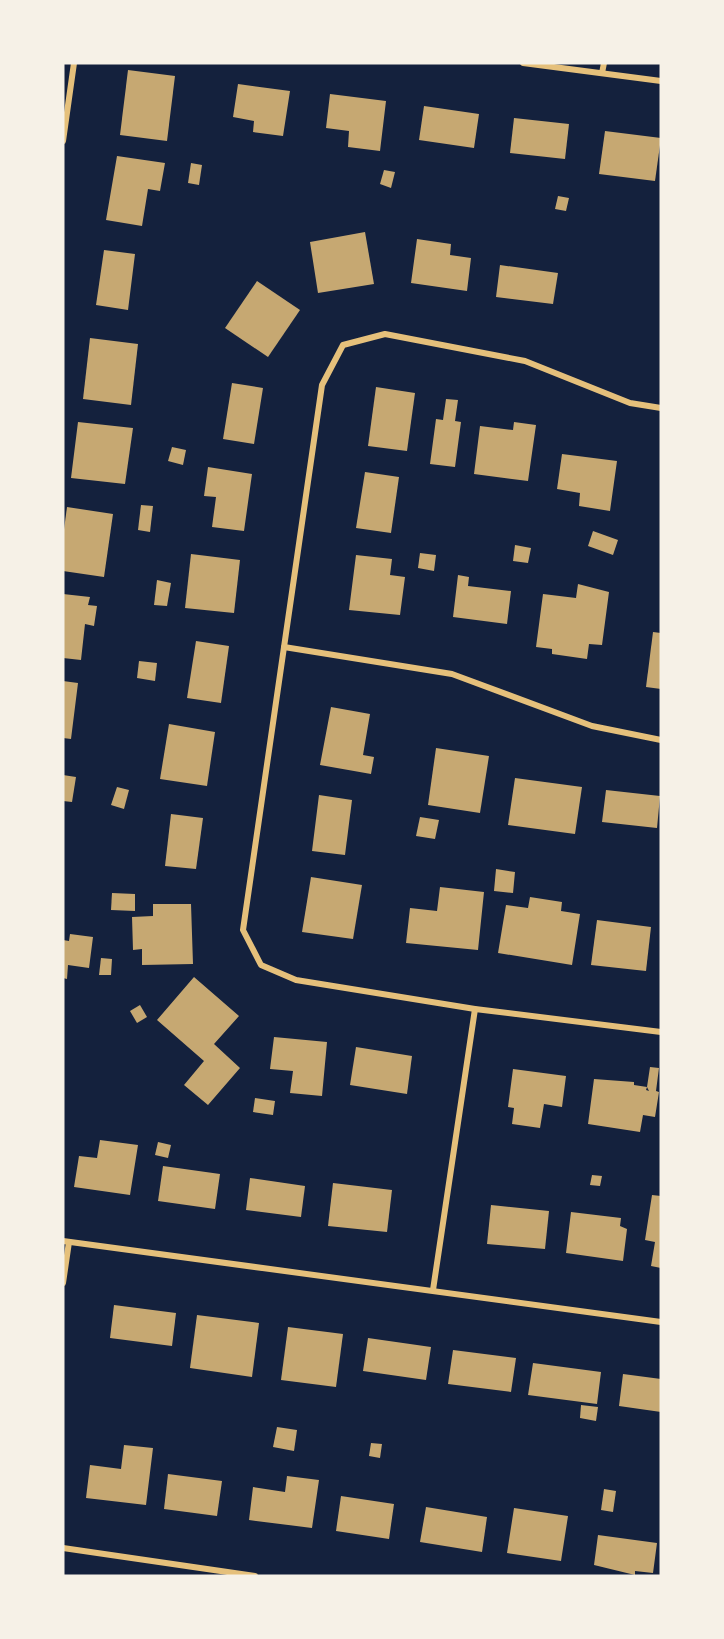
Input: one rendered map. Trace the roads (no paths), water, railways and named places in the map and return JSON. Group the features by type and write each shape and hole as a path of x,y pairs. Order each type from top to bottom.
{"street":[{"path":"63,141 74,63"},
{"path":"523,63 661,81"},
{"path":"602,73 604,63"},
{"path":"661,408 630,404 525,361 386,334 343,345 322,385 243,930 261,965 296,980 475,1009 661,1032"},
{"path":"284,647 452,674 592,726 661,740"},
{"path":"433,1290 475,1009"},
{"path":"63,1283 66,1241 661,1322"},
{"path":"63,1548 255,1576"}]}
